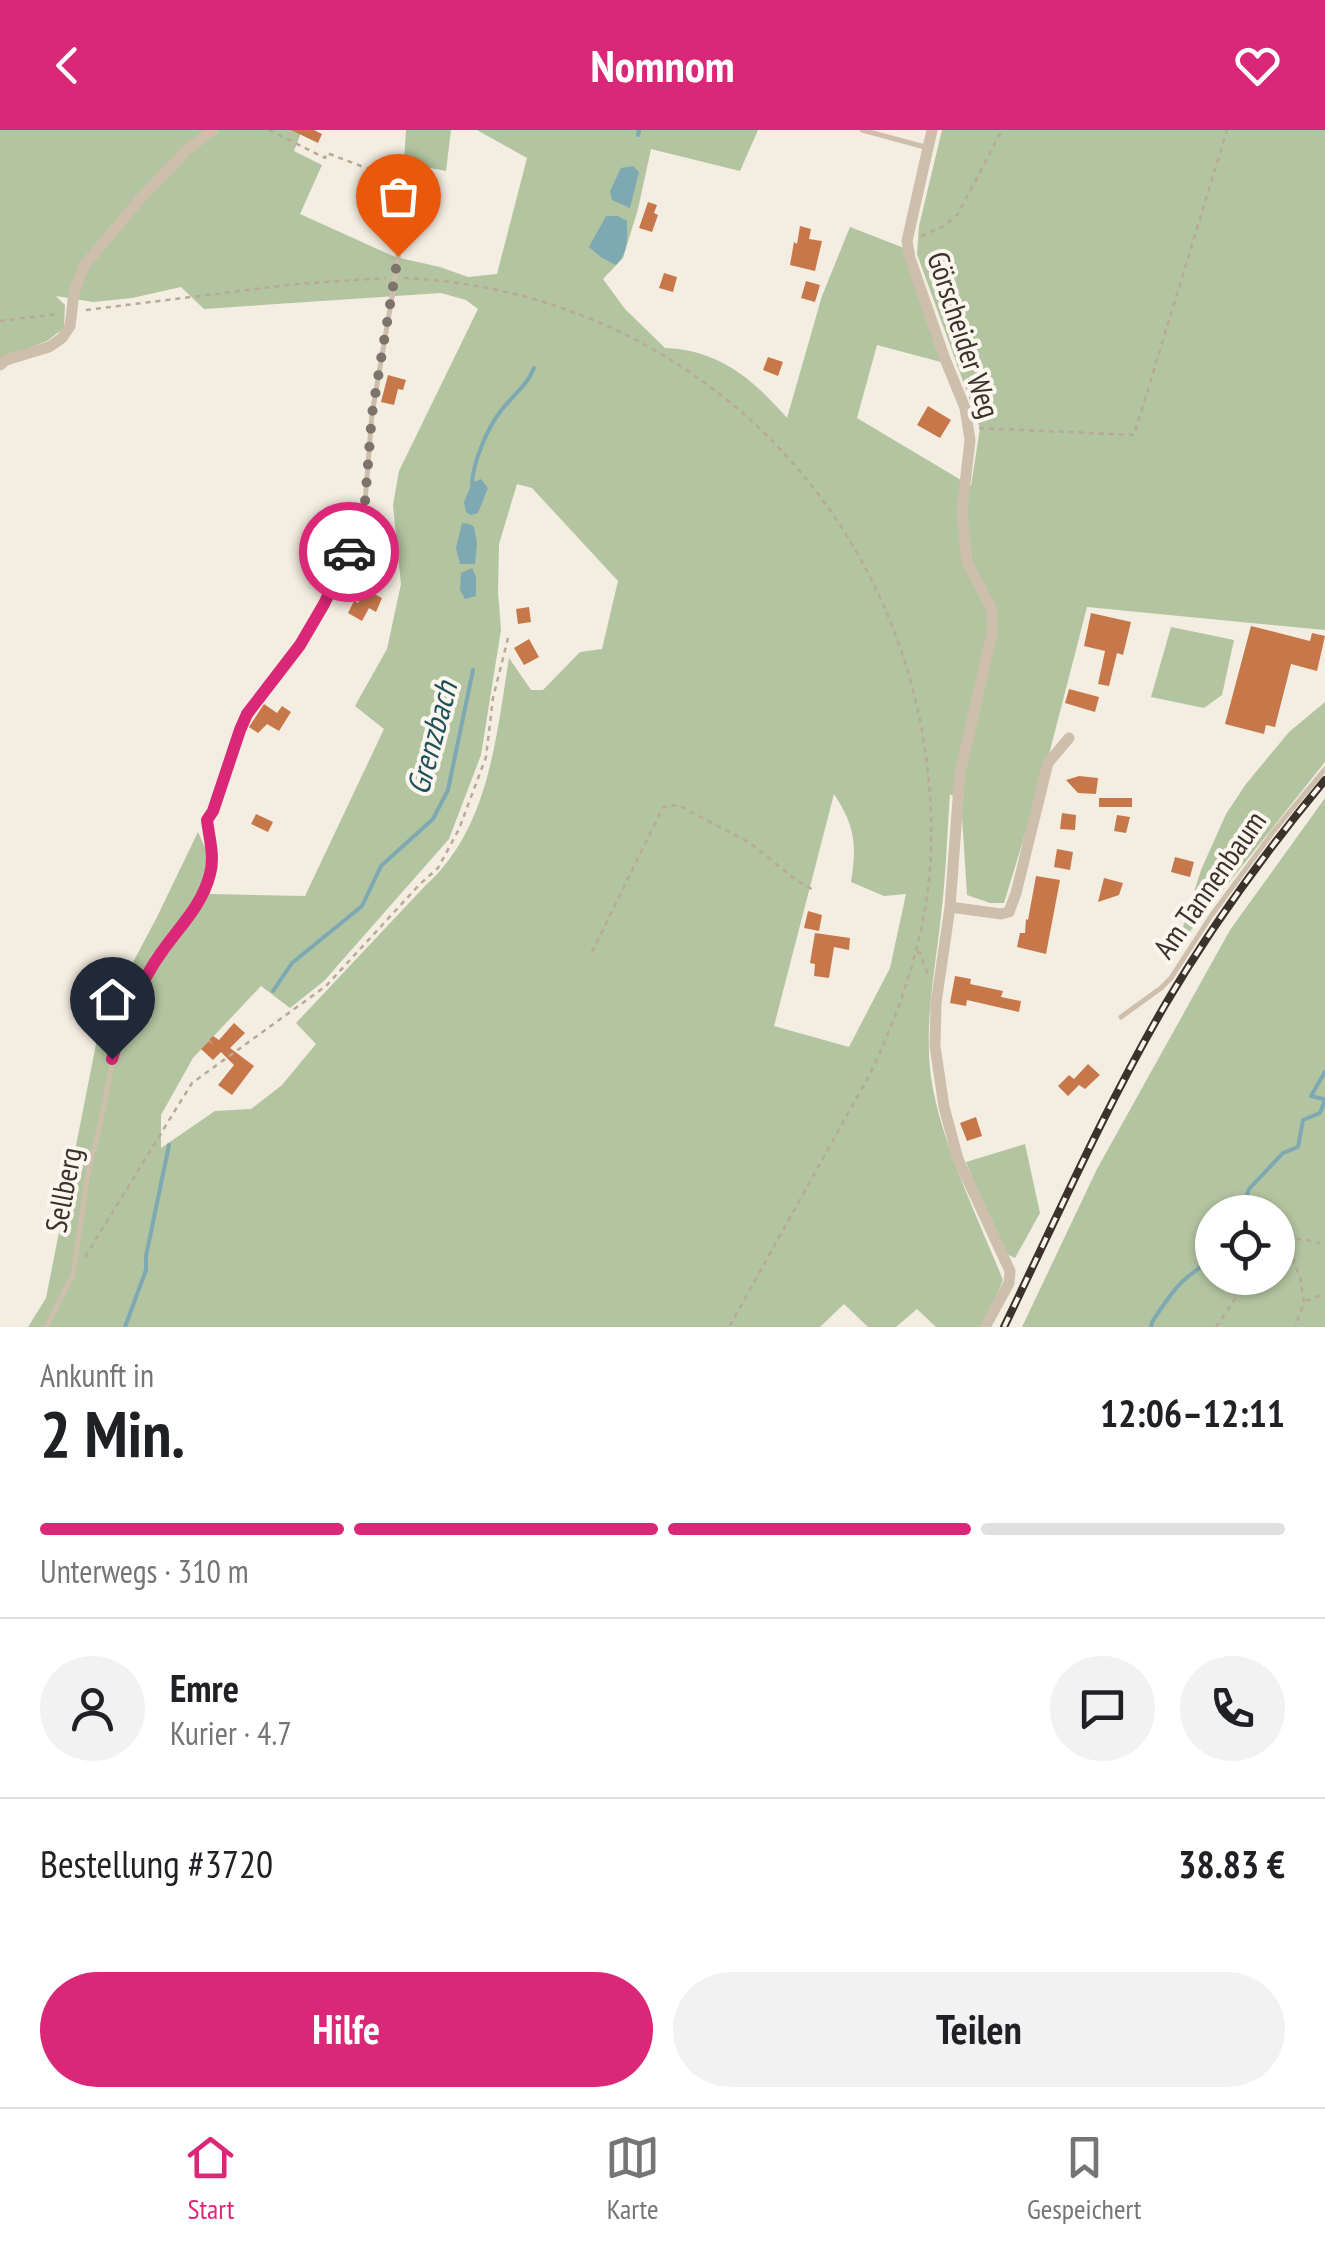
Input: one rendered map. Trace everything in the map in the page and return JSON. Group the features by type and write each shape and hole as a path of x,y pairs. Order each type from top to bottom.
{"street":[{"path":"0,365 62,338 70,326 74,292 84,266 140,199 187,150 213,130"},
{"name":"Görscheider Weg","path":"932,130 908,242 945,360 965,408 970,440 962,510 967,562 991,608 994,629 960,773 935,1046 944,1107 958,1159 1010,1271 1010,1283 985,1327"},
{"path":"950,906 1008,912 1048,763 1069,738"}],"lane":[{"path":"862,130 928,148"},
{"name":"Sellberg","path":"46,1327 72,1275 88,1172 116,1046 158,957 193,911 209,879 212,863 207,820 243,722 300,645 334,585 358,529 368,485 372,414 405,226"},
{"name":"Am Tannenbaum","path":"1121,1016 1171,978 1221,902 1325,768"}],"path":[{"path":"269,130 325,158 326,153 374,171"},
{"path":"908,242 954,219 1002,130"},
{"path":"968,428 1134,435 1227,130"},
{"path":"0,320 351,279 450,282 506,292 550,304 609,328 668,358 753,421 806,478 868,570 904,656 922,728 930,808 930,868 915,952 898,1010 870,1074 729,1327"},
{"name":"Sellberg","path":"72,1275 192,1083 326,986 438,868 459,830 486,757 493,698 508,638"},
{"path":"592,952 663,807 678,805 750,842 815,891"},
{"path":"915,952 920,954 927,972 940,976"},
{"path":"1295,1238 1325,1245"},
{"path":"1294,1327 1304,1302 1295,1266"},
{"path":"1304,1302 1325,1294"},
{"path":"1216,1327 1238,1295"}],"green space":[{"path":"0,130 302,130 294,151 322,165 300,214 395,257 468,277 497,274 527,158 477,130 758,130 740,171 651,149 623,258 603,279 625,309 665,348 702,354 734,369 787,418 822,296 850,227 904,248 941,362 877,345 857,418 971,486 980,428 917,254 919,226 942,130 1325,130 1325,630 1087,607 1046,766 1004,903 967,895 961,801 950,794 929,1057 943,1127 1003,1280 980,1327 936,1327 917,1309 896,1327 868,1327 844,1304 820,1327 28,1327 46,1298 100,1024 198,832 206,850 210,894 305,896 384,729 355,706 387,649 401,584 393,505 399,471 478,309 466,300 441,293 204,309 181,287 93,302 56,296 65,305 64,328 47,341 0,359","holes":["517,484 532,488 618,581 602,649 580,652 543,690 531,690 509,658 486,781 463,838 446,863 296,1023 316,1044 282,1085 251,1109 215,1111 161,1148 161,1115 193,1058 261,986 290,1008 324,981 449,839 481,755 501,630 499,544","834,794 853,836 851,882 884,896 906,894 890,968 849,1047 774,1026"]},
{"path":"406,130 451,130 446,171 404,163"},
{"path":"1171,627 1234,640 1222,695 1204,708 1151,697"},
{"path":"1325,702 1325,762 1176,949 1201,870 1226,814 1289,732"},
{"path":"1325,798 1325,1327 1022,1327 1097,1169 1230,930"},
{"path":"1025,1144 1040,1213 1015,1258 1003,1252 966,1162"}],"water":[{"path":"633,166 639,172 630,208 612,200 610,191 621,168"},
{"path":"606,216 627,221 625,250 616,265 589,247"},
{"path":"481,479 488,488 478,513 471,515 464,502 472,483"},
{"path":"462,523 474,527 475,564 460,564 456,548"},
{"path":"472,568 476,596 465,599 460,590 461,573"}],"building":[{"path":"291,130 314,130 322,134 318,143"},
{"path":"375,168 398,173 397,181 428,185 420,220 362,214"},
{"path":"648,202 657,205 652,232 639,228"},
{"path":"800,226 811,229 809,239 822,241 815,271 790,265"},
{"path":"664,273 677,277 673,292 659,288"},
{"path":"806,281 820,285 815,302 801,298"},
{"path":"768,357 783,362 778,376 763,370"},
{"path":"388,375 406,380 403,390 398,389 394,405 381,402"},
{"path":"928,406 951,420 940,438 917,425"},
{"path":"364,532 375,536 370,550 358,546"},
{"path":"365,589 382,598 376,612 369,608 362,621 348,613"},
{"path":"529,607 531,622 518,624 516,609"},
{"path":"1091,613 1131,622 1123,655 1117,653 1109,686 1098,684 1105,651 1084,646"},
{"path":"1251,626 1310,641 1312,633 1325,636 1317,671 1291,664 1275,727 1266,725 1264,734 1225,724"},
{"path":"529,639 539,657 524,665 514,648"},
{"path":"1069,689 1099,697 1095,712 1065,703"},
{"path":"264,704 277,713 282,706 291,712 279,731 267,724 258,733 249,727"},
{"path":"1079,776 1098,778 1096,794 1078,793 1066,780"},
{"path":"1099,798 1132,798 1132,807 1099,807"},
{"path":"1062,813 1076,815 1075,830 1060,829"},
{"path":"256,814 273,822 268,832 251,824"},
{"path":"1117,815 1130,817 1126,833 1114,831"},
{"path":"1057,849 1073,852 1070,870 1054,867"},
{"path":"1175,857 1194,862 1190,877 1171,872"},
{"path":"1036,876 1060,880 1046,954 1017,947 1020,933 1025,933"},
{"path":"1104,878 1123,883 1119,895 1098,902"},
{"path":"808,911 822,915 819,931 804,928"},
{"path":"815,933 850,938 849,950 834,947 829,978 814,976 815,964 810,963"},
{"path":"955,976 971,979 970,984 1003,991 1001,997 1021,1001 1019,1012 967,1000 966,1006 950,1003"},
{"path":"234,1023 245,1033 230,1048 254,1066 232,1095 218,1085 234,1065 221,1052 213,1060 201,1049 209,1041 214,1045 209,1040 213,1036 219,1040"},
{"path":"1088,1064 1100,1075 1085,1089 1079,1085 1068,1096 1058,1086 1069,1075 1074,1079"},
{"path":"976,1117 982,1136 967,1141 960,1123"}],"waterway":[{"name":"Grenzbach","path":"638,135 639,130"},
{"name":"Grenzbach","path":"472,484 490,427 534,368"},
{"name":"Grenzbach","path":"273,991 292,963 362,906 381,866 433,819 448,790 473,670"},
{"path":"1323,1099 1311,1096 1325,1072"},
{"path":"1247,1195 1283,1153 1298,1147 1303,1120 1320,1113 1325,1100"},
{"name":"Grenzbach","path":"125,1327 146,1270 169,1145"},
{"path":"1151,1327 1174,1290 1195,1271"}],"railway":[{"path":"1004,1327 1101,1124 1165,1005 1240,889 1325,780"}],"way so far":[{"path":"349,552 368,485 372,414 398,256"}],"route":[{"path":"112,1059 146,978 193,911 209,879 212,863 207,820 243,722 300,645 349,552"}]}
